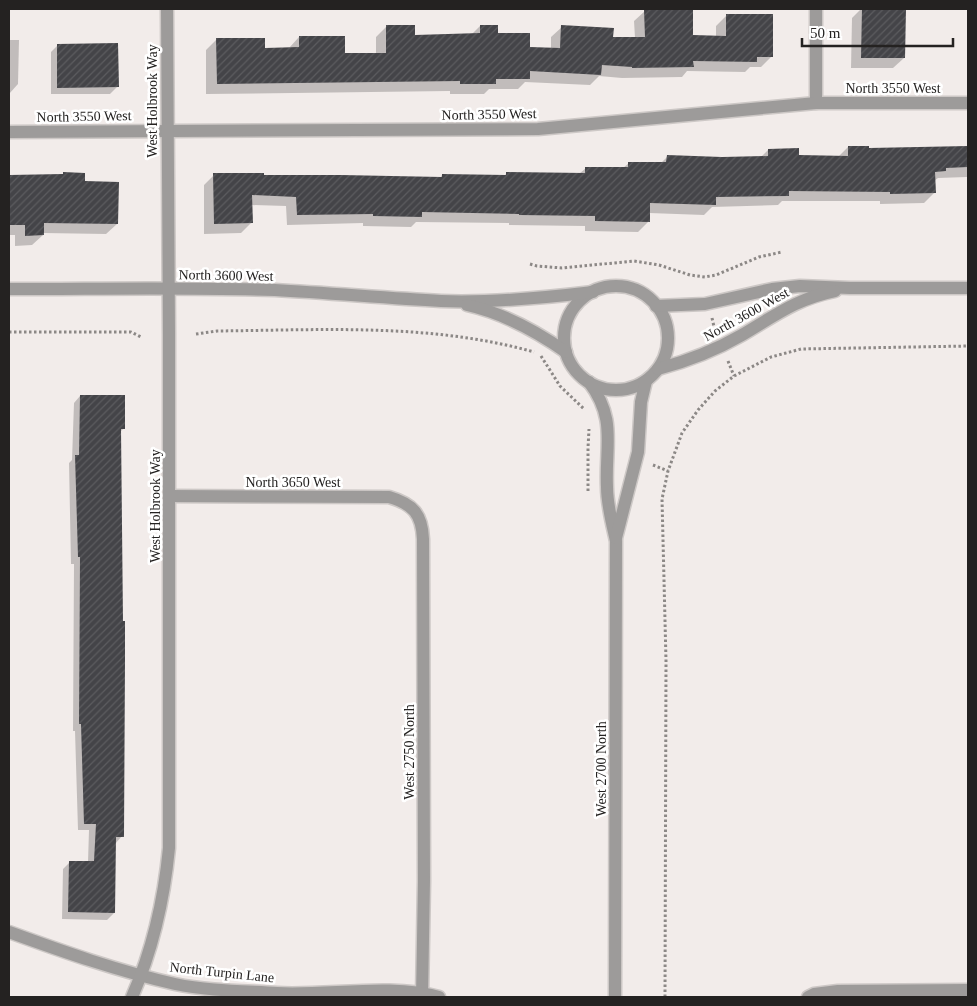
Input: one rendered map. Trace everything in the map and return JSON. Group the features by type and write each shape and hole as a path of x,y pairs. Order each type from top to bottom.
{"street":[{"name":"West Holbrook Way","path":"132,997 142,975 162,906 169,848 170,496 166,9"},
{"path":"816,9 816,103"},
{"name":"North 3550 West","path":"9,132 538,129 816,103 968,103"},
{"name":"North 3600 West","path":"656,306 705,304 763,290 800,286 968,288"},
{"path":"610,287 627,288 643,294 656,306 664,321 667,338 665,354 658,369 646,381 620,390 604,389 589,382 576,372 566,352 564,334 569,317 578,303 593,292 610,287"},
{"name":"North 3600 West","path":"658,369 719,347 781,310 800,301 850,288"},
{"name":"North 3600 West","path":"9,289 169,289 321,292 442,301 521,300 593,292"},
{"name":"North 3600 West","path":"442,301 470,306 497,314 523,325 566,352"},
{"name":"West 2700 North","path":"616,541 638,452 642,402 646,381"},
{"name":"West 2700 North","path":"589,382 601,400 608,419 607,489 616,541 615,997"},
{"name":"North 3650 West","path":"170,496 389,497 399,500 414,510"},
{"name":"West 2750 North","path":"414,510 422,527 423,538 424,880 422,995"},
{"name":"North Turpin Lane","path":"9,932 110,968 176,984 245,991 328,993 398,990 439,997"},
{"path":"808,997 826,991 968,990"}],"path":[{"path":"530,264 562,268 634,261 705,277 716,275 759,257 782,252"},
{"path":"712,316 716,337"},
{"path":"196,334 217,331 359,330 421,332 474,338 540,354 560,386 586,411"},
{"path":"9,332 131,332 141,337"},
{"path":"665,997 666,661 662,499 668,471 682,433 698,410 716,391 734,376 771,357 801,348 968,346"},
{"path":"728,361 734,376"},
{"path":"588,491 590,426"},
{"path":"653,466 668,471"}],"building":[{"path":"693,9 693,35 726,36 726,14 773,14 773,57 757,57 757,62 693,61 694,67 632,68 602,65 601,75 530,71 530,79 496,79 496,84 460,84 460,81 217,84 216,38 265,38 265,48 299,47 299,36 345,36 345,53 386,53 386,25 415,25 415,35 480,33 480,25 498,25 498,33 530,33 530,47 560,48 561,25 614,28 613,37 645,37 644,10"},
{"path":"862,9 906,9 905,58 861,58"},
{"path":"118,43 119,87 57,88 57,44"},
{"path":"848,146 869,146 869,148 968,146 968,167 946,168 946,171 935,172 936,193 890,194 890,192 789,191 789,196 716,197 716,205 650,203 650,222 595,221 595,216 422,212 422,217 373,216 373,214 297,215 296,197 252,195 253,223 214,224 213,173 442,177 442,174 506,175 506,172 585,173 585,167 628,167 628,162 666,162 667,155 768,156 768,149 799,148 799,155 848,156"},
{"path":"63,172 85,173 85,181 119,182 118,224 44,223 44,235 25,236 25,225 9,225 9,175 63,174"},
{"path":"80,395 125,395 125,429 121,429 123,621 125,621 124,837 116,837 115,913 68,912 69,861 94,861 96,824 84,824 81,724 79,724 80,557 78,557 75,455 79,455"}]}
